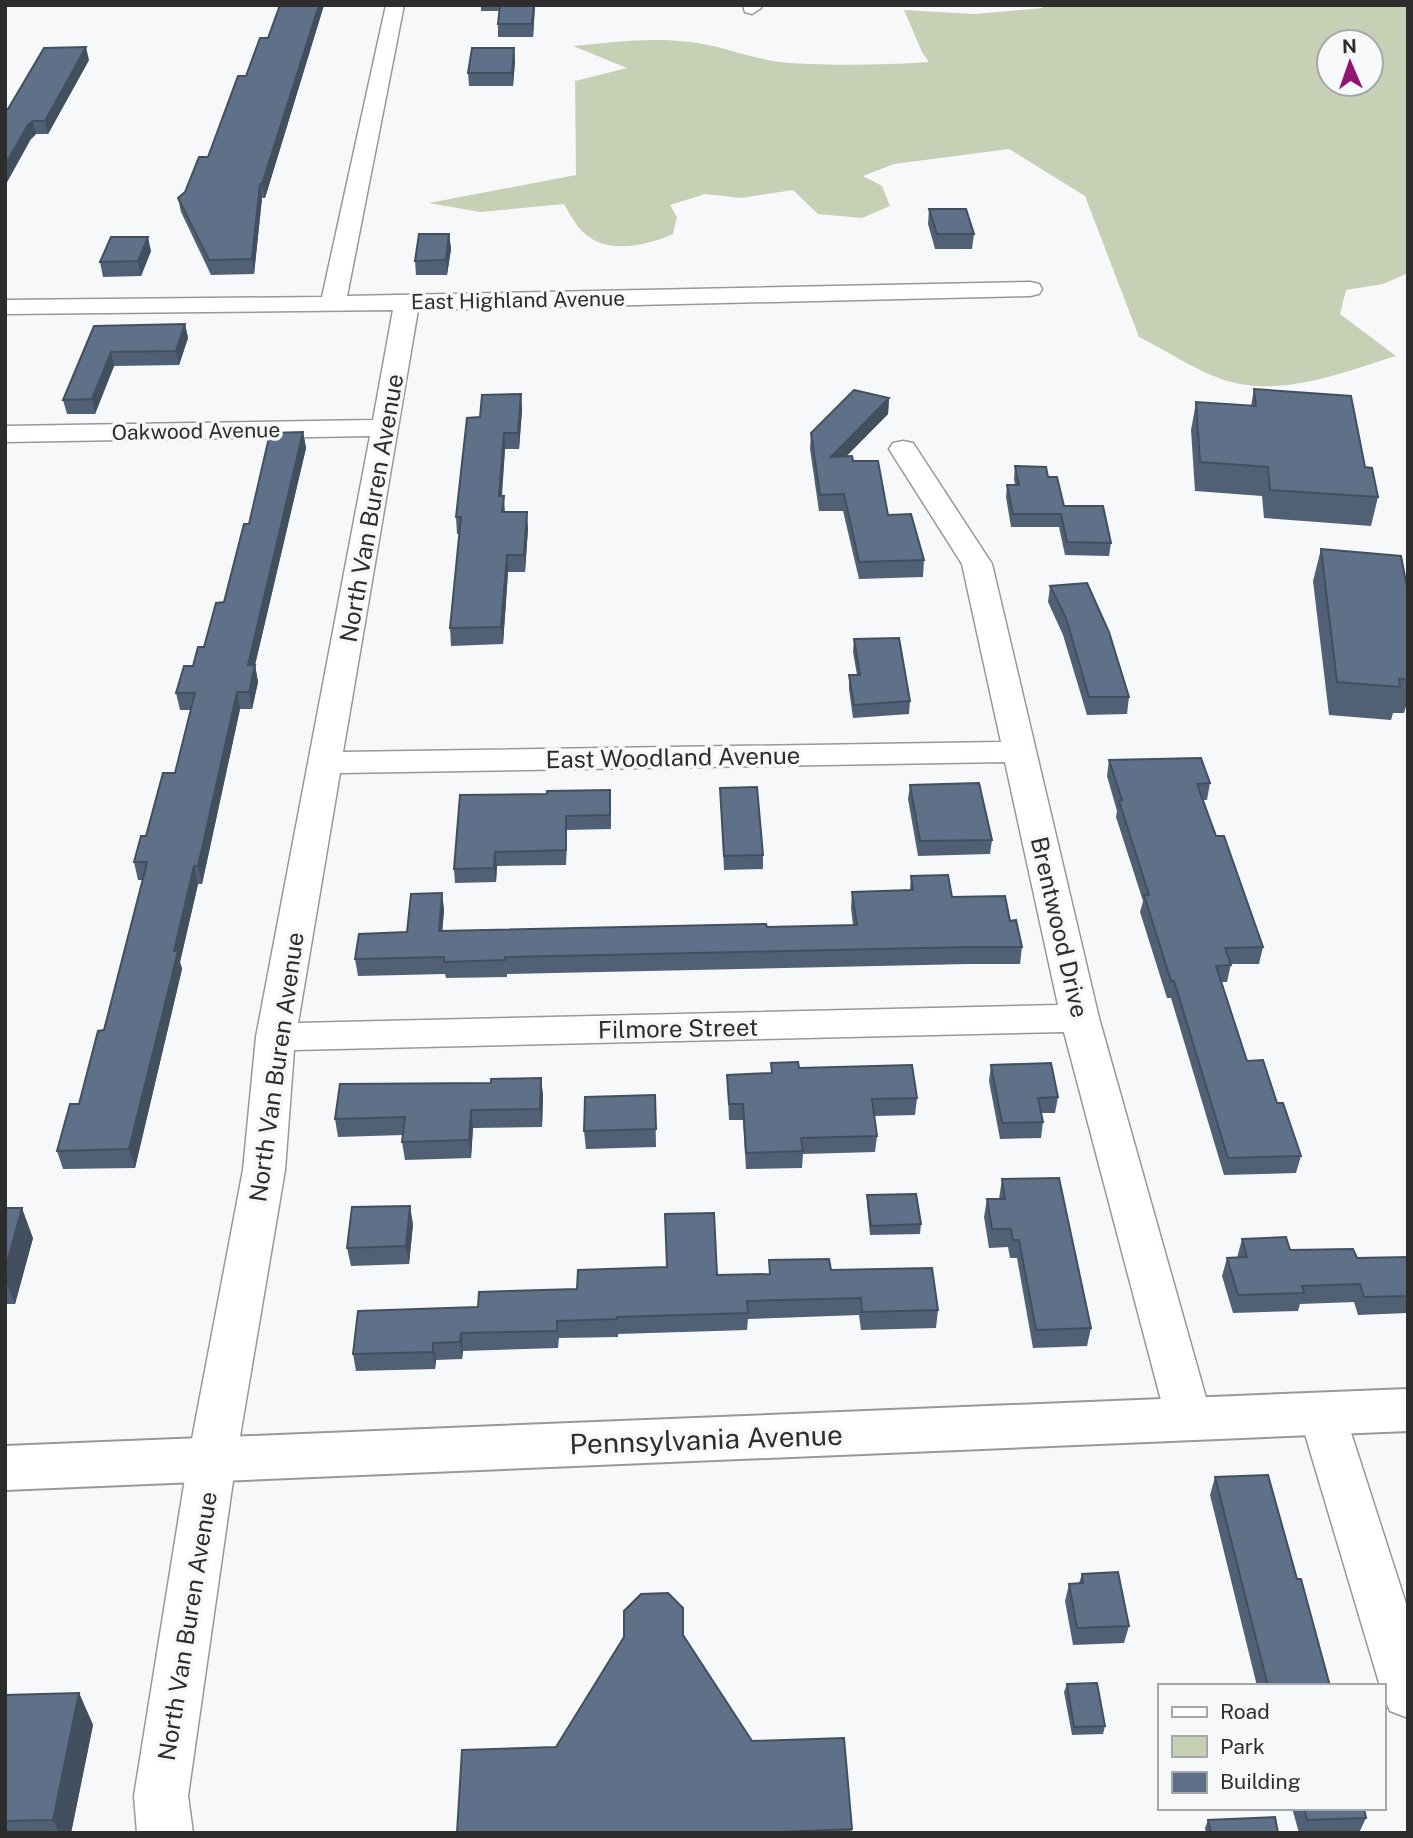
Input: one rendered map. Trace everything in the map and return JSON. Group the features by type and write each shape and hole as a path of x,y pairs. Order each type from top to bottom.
{"main road":[{"name":"Pennsylvania Avenue","path":"5,1468 1408,1410"}],"street":[{"path":"333,303 395,5"},
{"name":"East Highland Avenue","path":"5,307 407,303 1030,289"},
{"name":"North Van Buren Avenue","path":"165,1833 161,1796 212,1460 264,1170 276,1037 407,303"},
{"name":"Oakwood Avenue","path":"5,434 386,428"},
{"name":"Brentwood Drive","path":"903,449 977,564 1080,1018 1189,1419"},
{"name":"East Woodland Avenue","path":"324,763 1021,752"},
{"name":"Filmore Street","path":"276,1037 1080,1018"},
{"path":"1322,1414 1408,1693"}],"green space":[{"path":"1040,5 1408,5 1408,273 1383,284 1346,290 1340,314 1396,356 1332,376 1287,385 1265,386 1221,379 1190,365 1139,337 1085,196 1009,149 894,164 863,176 882,186 890,206 862,218 818,214 793,190 741,198 705,194 670,205 677,217 673,234 639,245 614,246 592,239 578,226 564,204 480,212 429,203 576,175 575,81 627,68 573,46 662,40 703,44 790,63 860,65 929,62 904,10 975,14 1043,8"}],"building":[{"path":"280,5 319,5 260,184 252,259 209,260 178,198 185,192 199,157 208,157 238,76 246,76 260,38 268,38"},
{"path":"500,5 534,5 532,24 498,24"},
{"path":"86,47 45,121 33,121 28,125 5,165 5,109 8,109 44,48"},
{"path":"472,48 514,48 512,73 468,73"},
{"path":"929,209 966,209 974,234 937,234"},
{"path":"419,234 449,234 446,260 415,261"},
{"path":"111,237 148,237 138,261 100,262"},
{"path":"185,324 176,351 111,352 92,399 63,400 94,326"},
{"path":"1254,389 1351,396 1365,467 1372,468 1378,497 1270,490 1268,467 1200,462 1196,402 1256,406"},
{"path":"854,390 889,398 831,457 852,456 853,461 878,461 888,515 911,514 924,560 859,562 844,494 820,495 811,433"},
{"path":"521,394 518,433 504,433 499,496 504,496 502,512 527,512 524,555 507,555 501,627 450,628 461,517 456,517 467,418 480,417 482,395"},
{"path":"303,432 248,665 255,665 249,692 237,692 198,866 194,866 174,951 178,951 129,1149 57,1151 70,1104 79,1104 98,1031 104,1030 147,862 134,862 141,836 146,836 163,773 175,773 195,693 176,693 184,666 193,666 198,647 204,647 216,603 224,602 244,524 249,524 270,433"},
{"path":"1015,466 1046,467 1048,477 1057,477 1064,506 1103,506 1111,543 1067,542 1061,514 1013,514 1007,485 1019,485"},
{"path":"1321,549 1401,556 1408,592 1408,680 1399,679 1400,687 1337,682"},
{"path":"1087,583 1109,632 1129,697 1089,697 1066,618 1050,586"},
{"path":"899,638 910,701 854,705 849,675 860,675 854,639"},
{"path":"1201,758 1210,783 1197,784 1216,836 1224,836 1263,947 1225,948 1231,965 1216,966 1247,1061 1263,1060 1277,1103 1283,1103 1301,1156 1228,1158 1174,981 1171,981 1144,895 1149,895 1109,760"},
{"path":"979,783 992,840 920,841 910,785"},
{"path":"757,787 763,855 724,856 720,788"},
{"path":"610,790 610,815 566,816 566,850 495,852 494,868 454,869 460,795"},
{"path":"948,875 952,897 1005,896 1010,921 1016,920 1022,947 505,957 505,960 444,962 444,957 355,959 359,934 407,932 411,894 442,893 439,931 766,924 767,927 857,925 852,892 913,890 911,876"},
{"path":"798,1062 799,1068 912,1065 917,1098 872,1099 877,1136 801,1138 803,1151 746,1153 743,1104 729,1104 727,1075 772,1073 771,1063"},
{"path":"1051,1063 1058,1097 1038,1098 1043,1122 1002,1123 991,1065"},
{"path":"541,1078 540,1109 471,1110 469,1140 402,1142 405,1117 335,1119 340,1084 491,1083 491,1079"},
{"path":"655,1095 656,1129 584,1131 585,1097"},
{"path":"1059,1178 1091,1328 1036,1330 1019,1240 1013,1240 1011,1229 992,1229 987,1199 1005,1199 1002,1179"},
{"path":"916,1194 921,1224 871,1226 867,1195"},
{"path":"410,1206 406,1246 347,1248 352,1207"},
{"path":"5,1208 22,1208 5,1270"},
{"path":"714,1213 717,1275 770,1274 769,1260 829,1259 831,1270 932,1268 938,1310 862,1312 861,1298 747,1301 748,1313 557,1321 557,1331 461,1333 460,1342 433,1343 433,1352 353,1354 358,1311 478,1307 479,1292 577,1289 578,1270 667,1267 665,1214"},
{"path":"1286,1237 1290,1250 1353,1249 1357,1258 1408,1257 1408,1296 1364,1297 1360,1284 1302,1286 1304,1293 1238,1295 1227,1258 1247,1257 1242,1239"},
{"path":"1268,1475 1297,1579 1301,1579 1329,1684 1267,1684 1215,1477"},
{"path":"1118,1572 1129,1626 1077,1628 1069,1584 1083,1583 1082,1574"},
{"path":"668,1593 683,1608 683,1635 752,1741 844,1738 852,1829 753,1833 457,1833 462,1750 556,1747 624,1637 624,1611 641,1594"},
{"path":"1097,1683 1105,1726 1074,1727 1067,1684"},
{"path":"79,1693 53,1820 5,1821 5,1695"},
{"path":"1304,1810 1364,1810 1366,1818 1307,1820"},
{"path":"1275,1817 1278,1833 1211,1833 1208,1820"}]}
